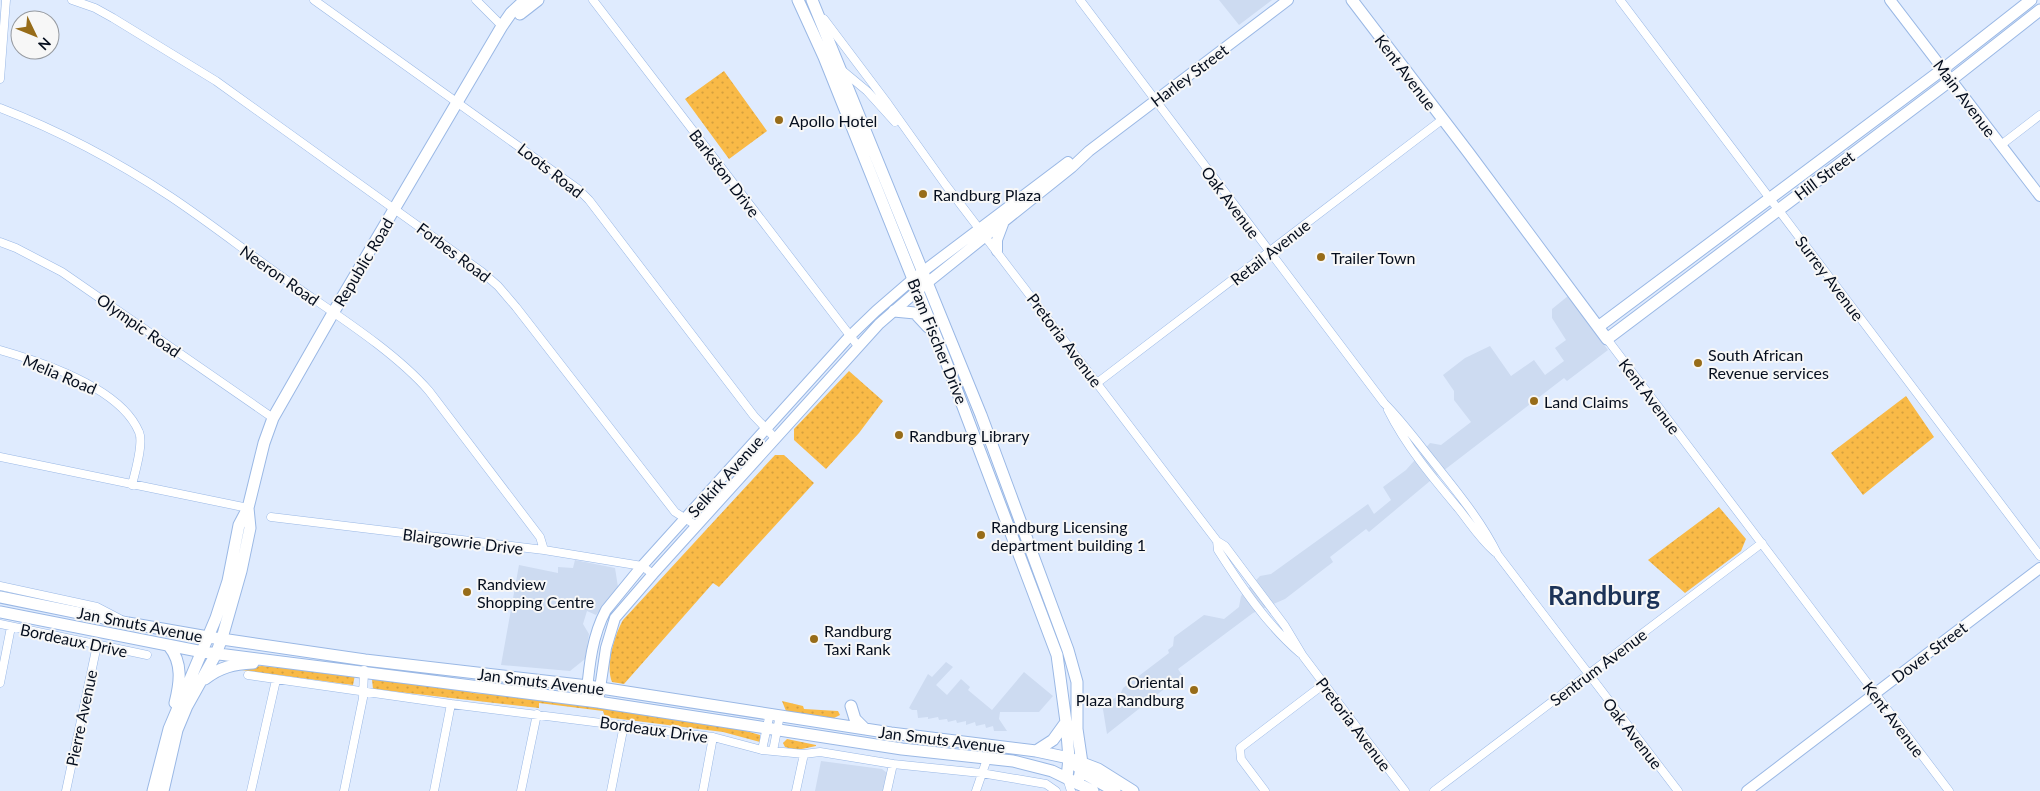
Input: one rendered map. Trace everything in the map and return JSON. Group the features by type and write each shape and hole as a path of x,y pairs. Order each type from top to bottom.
{"main road":[{"name":"Republic Road","path":"153,791 168,729 203,652 228,581 239,525 248,508 264,442 273,418 332,313 502,26 511,13 525,0"},
{"name":"Republic Road","path":"502,26 538,0"},
{"name":"Bram Fischer Drive","path":"798,0 920,281 981,415 1068,650 1077,682 1077,729 1082,766 1074,788"},
{"name":"Kent Avenue","path":"1352,0 1607,339"},
{"name":"Hill Street","path":"1598,328 1943,69 2031,0"},
{"name":"Bram Fischer Drive","path":"814,5 877,157 920,281 935,336 1057,655 1069,758 1067,778"},
{"name":"Hill Street","path":"1607,339 1951,80 2040,10"},
{"path":"894,311 915,313 924,321 935,336"},
{"name":"Republic Road","path":"163,791 177,730 216,654 222,638 241,571 250,528 248,508"},
{"name":"Jan Smuts Avenue","path":"0,597 128,624 208,637 365,660 588,686 865,729 1036,751 1069,758 1082,766"},
{"name":"Jan Smuts Avenue","path":"0,612 216,654 592,701 902,749 1013,761 1028,764 1067,778 1074,788"},
{"path":"168,729 180,678 177,660 169,646"},
{"path":"201,682 219,669 232,665 280,661"},
{"path":"1077,682 1086,750 1098,768 1133,791"},
{"path":"851,706 855,719 865,729"},
{"path":"1036,751 1053,740 1062,731 1066,722"},
{"path":"1082,766 1098,768"},
{"path":"1082,766 1115,791"},
{"path":"1074,788 1093,791"}],"street":[{"path":"0,79 6,0"},
{"name":"Forbes Road","path":"72,0 95,8 113,18 216,81 467,260 498,286 675,512 697,526"},
{"name":"Loots Road","path":"314,0 558,173 584,194 754,416 775,438"},
{"path":"476,0 502,26"},
{"name":"Barkston Drive","path":"594,0 858,346"},
{"name":"Oak Avenue","path":"1080,0 1269,253 1384,402 1400,433 1414,452 1476,531 1498,555 1678,791"},
{"name":"Harley Street","path":"920,281 982,233 1052,174 1089,150 1288,0"},
{"name":"Surrey Avenue","path":"1620,0 2040,556"},
{"name":"Main Avenue","path":"1890,0 2040,196"},
{"name":"Pretoria Avenue","path":"814,5 888,104 912,140 1217,541 1218,550 1253,600 1281,635 1303,656 1405,791"},
{"name":"Pretoria Avenue","path":"824,57 866,90 912,140"},
{"name":"Neeron Road","path":"0,108 28,119 90,149 140,177 172,198 401,364 419,380 540,537 544,550"},
{"path":"2001,145 2040,115"},
{"name":"Retail Avenue","path":"1097,383 1442,119"},
{"name":"Harley Street","path":"982,233 1005,221 1072,168 1089,150"},
{"path":"996,251 999,231 1005,221"},
{"name":"Olympic Road","path":"0,242 16,248 62,272 273,418"},
{"name":"Selkirk Avenue","path":"592,701 588,686 593,645 606,610 642,566 850,337 876,311 920,281"},
{"name":"Selkirk Avenue","path":"592,701 600,688 606,648 615,618 858,346 894,311 920,281"},
{"name":"Kent Avenue","path":"1607,339 1949,791"},
{"name":"Melia Road","path":"0,350 38,362 83,381 106,394 124,411 140,433 140,443 132,484"},
{"path":"0,457 248,508"},
{"name":"Blairgowrie Drive","path":"270,517 544,550 642,566 653,574"},
{"name":"Sentrum Avenue","path":"1434,791 1762,543"},
{"name":"Dover Street","path":"1747,791 2040,568"},
{"path":"0,586 97,607 107,610 128,624"},
{"name":"Bordeaux Drive","path":"0,624 147,655"},
{"path":"0,683 11,627"},
{"name":"Pierre Avenue","path":"66,791 97,645"},
{"path":"344,791 363,692 365,660"},
{"name":"Bordeaux Drive","path":"248,675 451,704 713,737 762,750 804,754 820,752 893,764 981,773 1046,784 1056,791"},
{"path":"252,791 276,680"},
{"path":"1265,791 1240,759 1240,748 1324,684"},
{"path":"434,791 451,704"},
{"path":"521,791 537,714"},
{"path":"773,751 772,730 775,714"},
{"path":"762,750 772,730 775,714"},
{"path":"611,791 624,725"},
{"path":"703,791 713,737"},
{"path":"796,791 804,754"},
{"path":"976,791 987,759"},
{"path":"887,791 893,764"}],"shaded area":[{"path":"1219,0 1272,0 1239,25"},
{"path":"724,71 767,131 729,159 685,99"},
{"path":"1568,296 1608,350 1567,381 1564,378 1430,481 1369,532 1366,529 1330,557 1333,562 1285,599 1253,613 1178,669 1182,675 1107,734 1101,697 1113,699 1120,695 1123,688 1169,653 1168,650 1173,646 1174,637 1204,615 1224,619 1239,607 1241,596 1260,576 1271,574 1368,504 1374,514 1391,500 1383,487 1406,470 1430,443 1441,445 1471,422 1454,400 1454,391 1443,375 1465,358 1490,346 1511,376 1534,360 1545,375 1564,361 1555,348 1566,340 1552,318 1552,309"},
{"path":"849,371 883,401 859,433 826,469 794,440 794,429"},
{"path":"1906,396 1934,437 1863,495 1831,453"},
{"path":"775,455 784,455 814,483 719,587 713,583 624,684 612,682 610,659 617,633 623,620"},
{"path":"1719,507 1746,539 1741,551 1685,593 1648,560"},
{"path":"575,560 615,568 618,587 596,615 587,611 583,624 589,634 585,659 570,671 501,665 519,565 558,573 558,567 573,568"},
{"path":"946,662 953,667 936,685 947,695 961,679 970,687 968,690 992,710 1024,672 1053,696 1039,712 1000,712 999,719 1007,731 994,731 993,726 986,728 985,724 976,726 975,722 966,725 966,721 957,723 956,720 948,722 947,719 939,720 938,717 918,718 917,710 909,708 928,674 932,677"},
{"path":"262,666 355,675 353,685 234,669"},
{"path":"372,679 457,688 473,693 516,696 722,724 760,735 760,742 723,732 605,717 603,711 539,703 539,708 373,689"},
{"path":"782,701 803,706 804,709 838,711 840,715 832,719 786,711"},
{"path":"787,739 816,746 797,750 785,747 783,743"},
{"path":"821,761 882,769 887,773 883,791 815,791"}],"place":[{"name":"Apollo Hotel","path":"779,120"},
{"name":"Randburg Plaza","path":"923,194"},
{"name":"Trailer Town","path":"1321,257"},
{"name":"South African Revenue services","path":"1698,363"},
{"name":"Land Claims","path":"1534,401"},
{"name":"Randburg Library","path":"899,435"},
{"name":"Randburg Licensing department building 1","path":"981,535"},
{"name":"Randview Shopping Centre","path":"467,592"},
{"name":"Randburg Taxi Rank","path":"814,639"},
{"name":"Oriental Plaza Randburg","path":"1194,690"}],"district":[{"name":"Randburg","path":"1604,595"}]}
